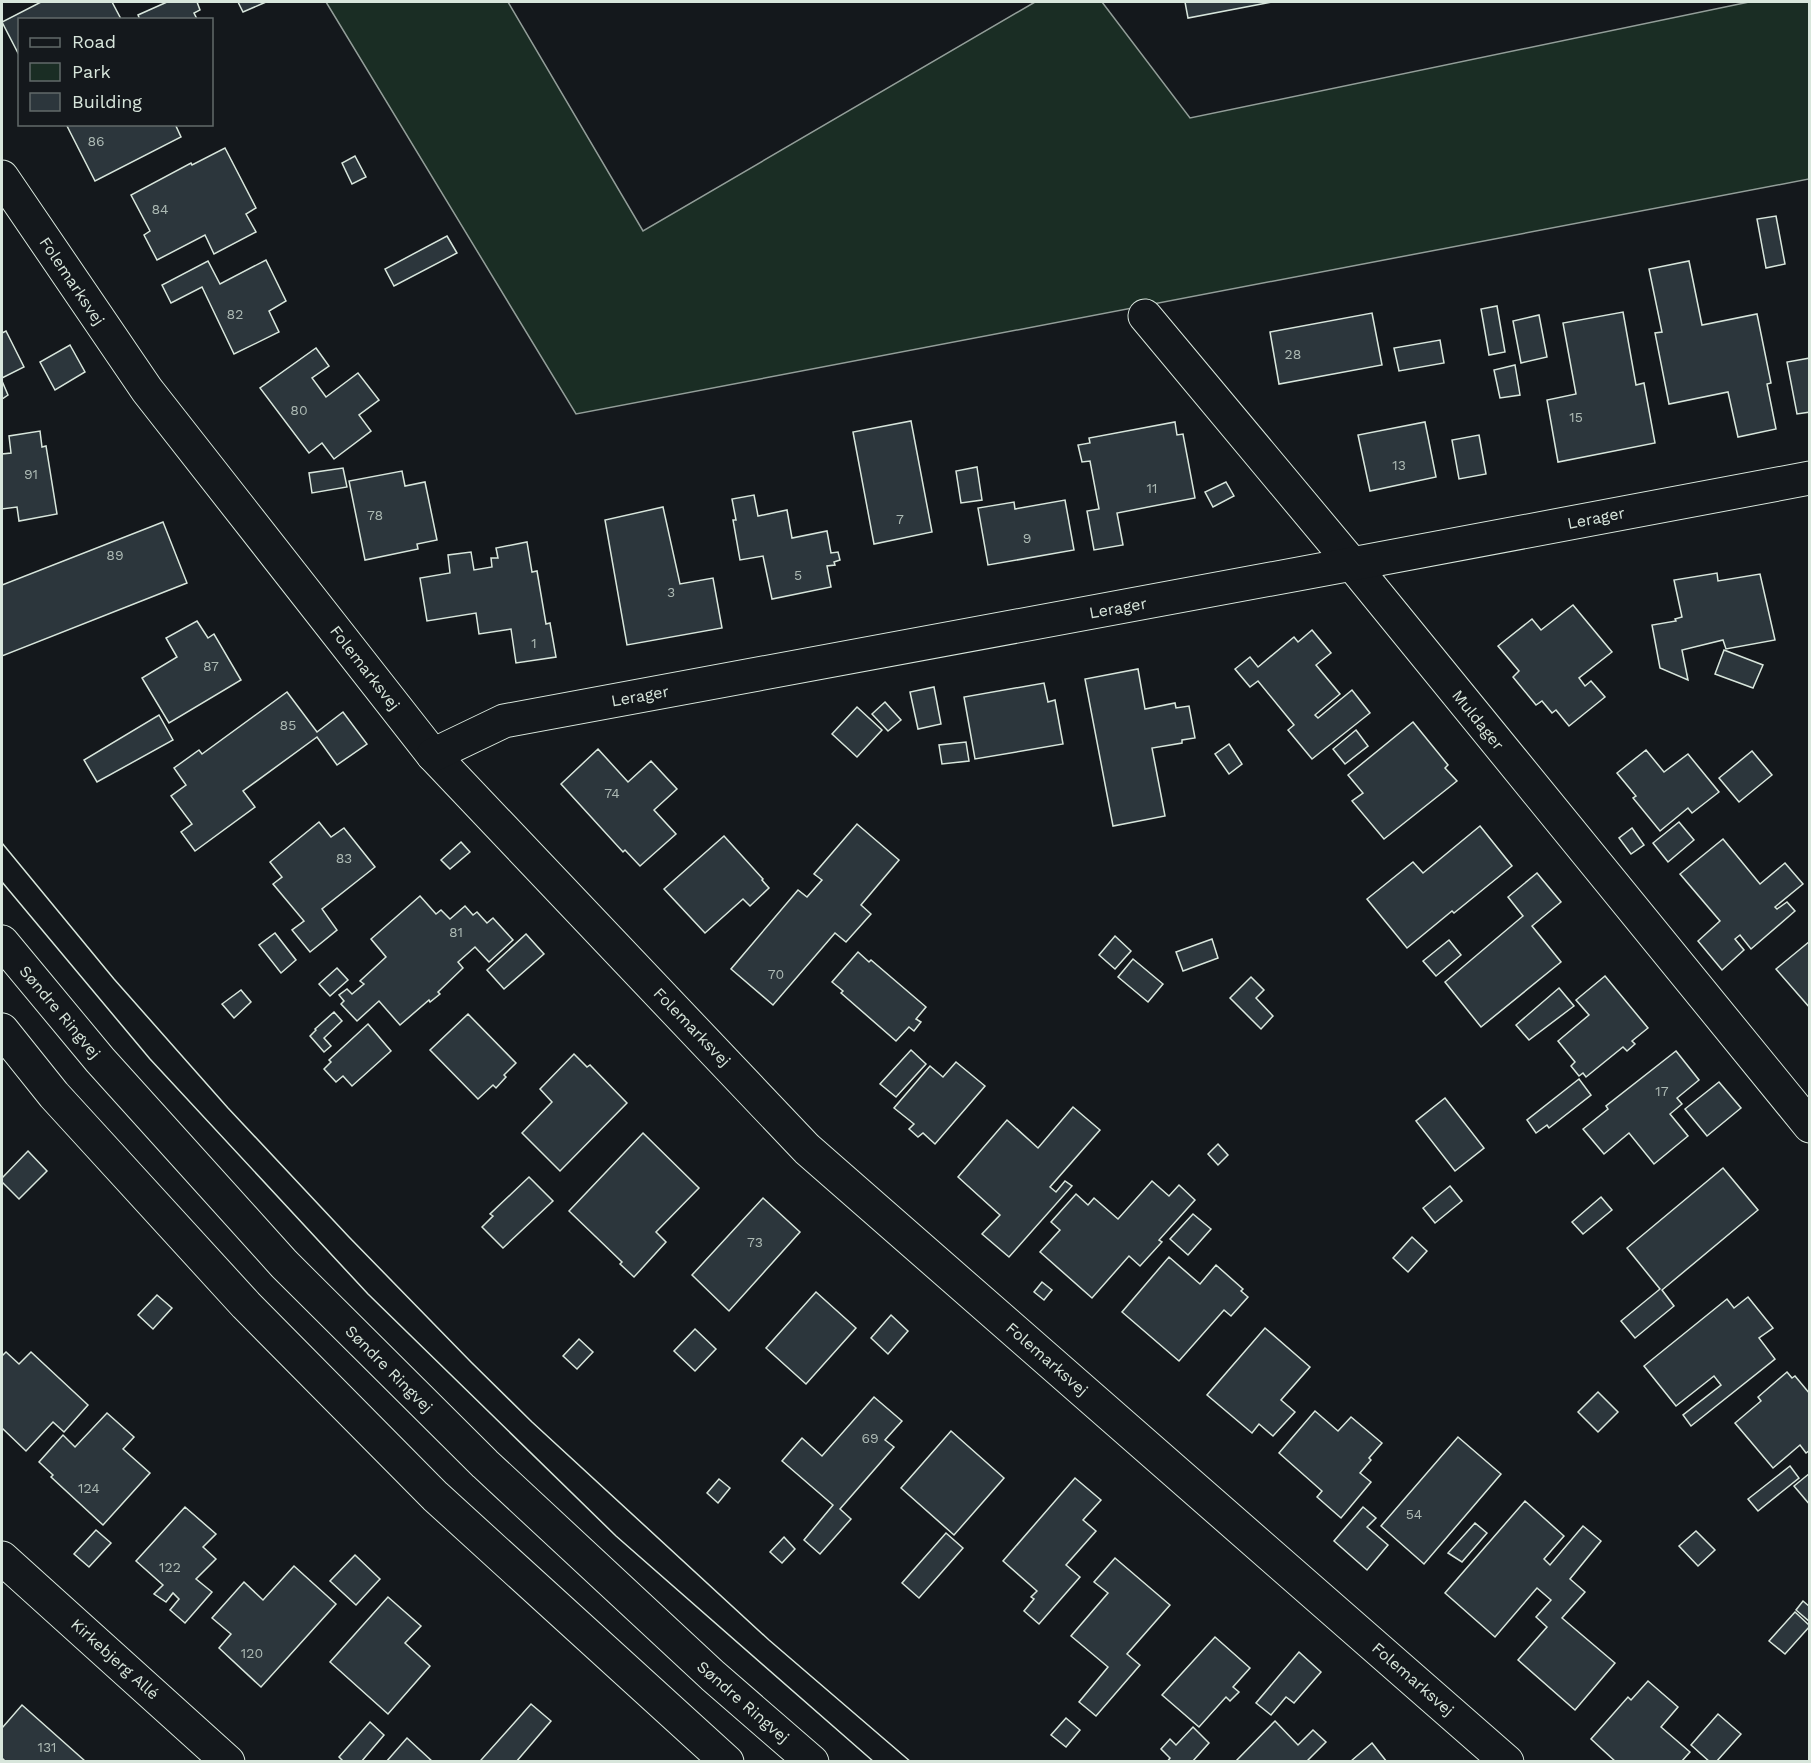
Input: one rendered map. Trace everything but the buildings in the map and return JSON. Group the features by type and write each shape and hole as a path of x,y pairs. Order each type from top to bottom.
{"street":[{"name":"Folemarksvej","path":"2,177 147,390 433,755 807,1149 1507,1761"},
{"name":"Muldager","path":"1145,316 1352,564 1809,1126"},
{"name":"Lerager","path":"433,755 504,721 1809,478"},
{"name":"Søndre Ringvej","path":"2,942 100,1060 284,1264 494,1472 712,1676 812,1761"},
{"path":"2,1030 54,1095 246,1305 426,1488 727,1761"},
{"name":"Kirkebjerg Allé","path":"2,1558 228,1761"}],"green space":[{"path":"326,2 508,2 643,231 1035,2 1102,2 1190,118 1749,2 1809,2 1809,179 576,414"}],"tram line":[{"path":"2,843 114,979 228,1108 471,1362 532,1422 769,1640 911,1762"},
{"path":"2,882 150,1059 368,1294 616,1536 874,1762"}]}
